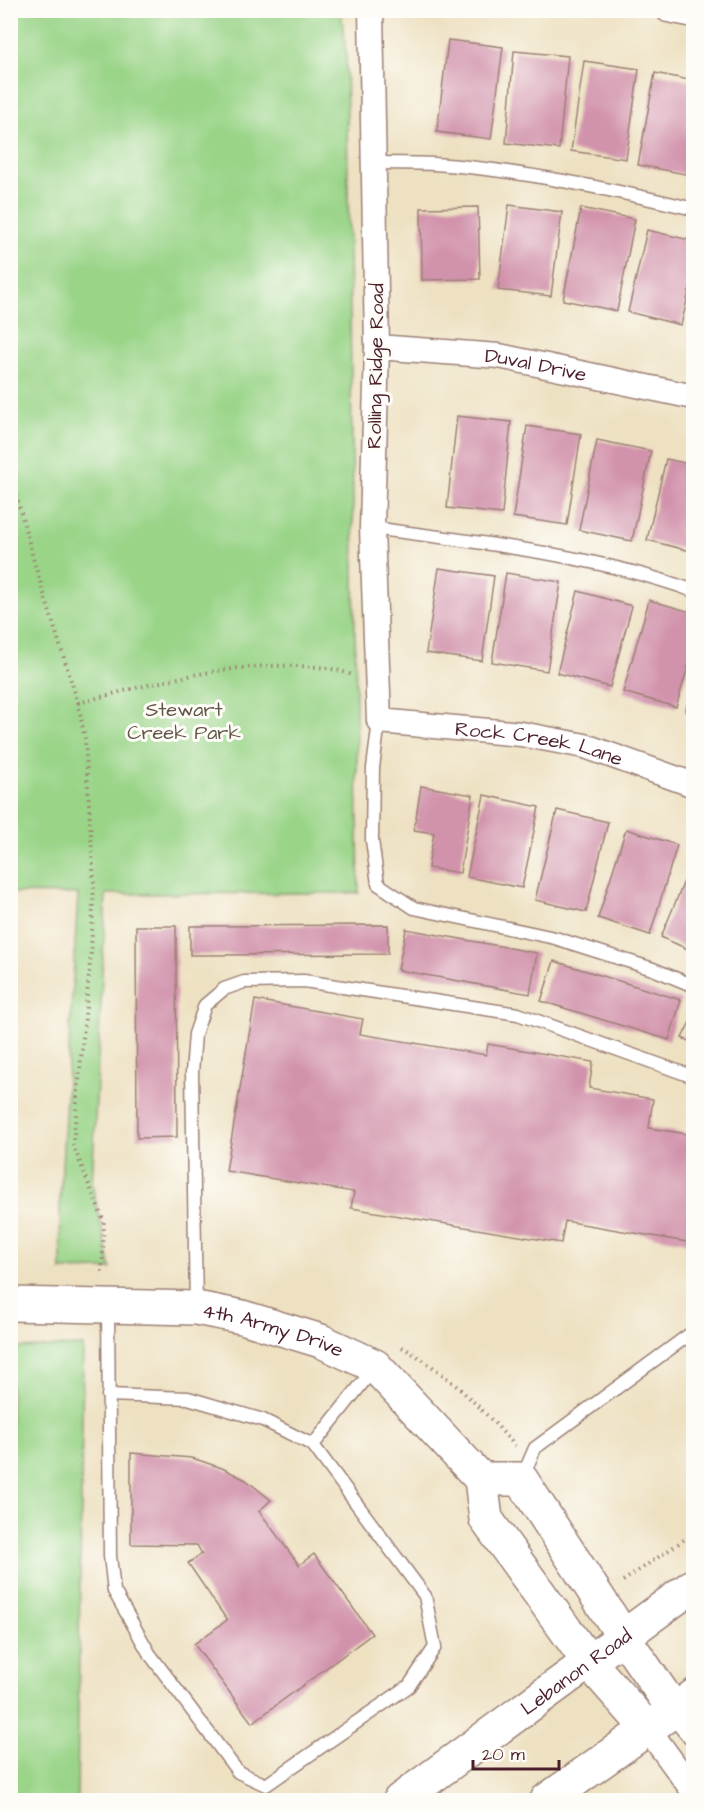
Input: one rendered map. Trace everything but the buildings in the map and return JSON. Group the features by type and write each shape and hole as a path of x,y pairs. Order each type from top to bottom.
{"street":[{"name":"Rolling Ridge Road","path":"371,10 377,347 372,528 379,722"},
{"path":"668,10 693,15"},
{"name":"Duval Drive","path":"377,347 499,356 693,398"},
{"name":"Rock Creek Lane","path":"379,722 521,734 585,746 693,786"},
{"name":"4th Army Drive","path":"10,1304 105,1291 242,1317 321,1341 375,1366 481,1479"},
{"path":"547,1800 648,1729 687,1714 623,1636 521,1479 481,1479 486,1519 588,1661 648,1729 693,1792"},
{"name":"Lebanon Road","path":"400,1800 693,1585"}],"lane":[{"path":"374,163 435,164 528,176 617,191 693,209"},
{"path":"372,528 514,548 603,565 693,591"},
{"path":"379,722 373,768 372,840 378,884 414,908 555,938 653,969 693,986"},
{"path":"196,1308 192,1073 195,1034 205,1005 224,989 244,982 304,981 518,1014 693,1077"},
{"path":"105,1291 110,1556 114,1592 148,1653 238,1772 266,1785 409,1686 435,1647 425,1596 313,1445 263,1420 188,1398 108,1395"},
{"path":"521,1479 535,1448 693,1331"},
{"path":"313,1445 375,1366"}],"path":[{"path":"10,472 35,565 78,703 85,739 94,884 91,952 73,1145 104,1222 105,1291"},
{"path":"78,703 176,678 231,668 287,666 334,668 378,685"}],"green space":[{"name":"Stewart Creek Park","path":"11,10 341,10 346,54 359,893 106,894 92,1185 111,1269 61,1270 60,1200 78,894 11,893"},
{"path":"83,1346 77,1800 11,1800 11,1348"}]}
